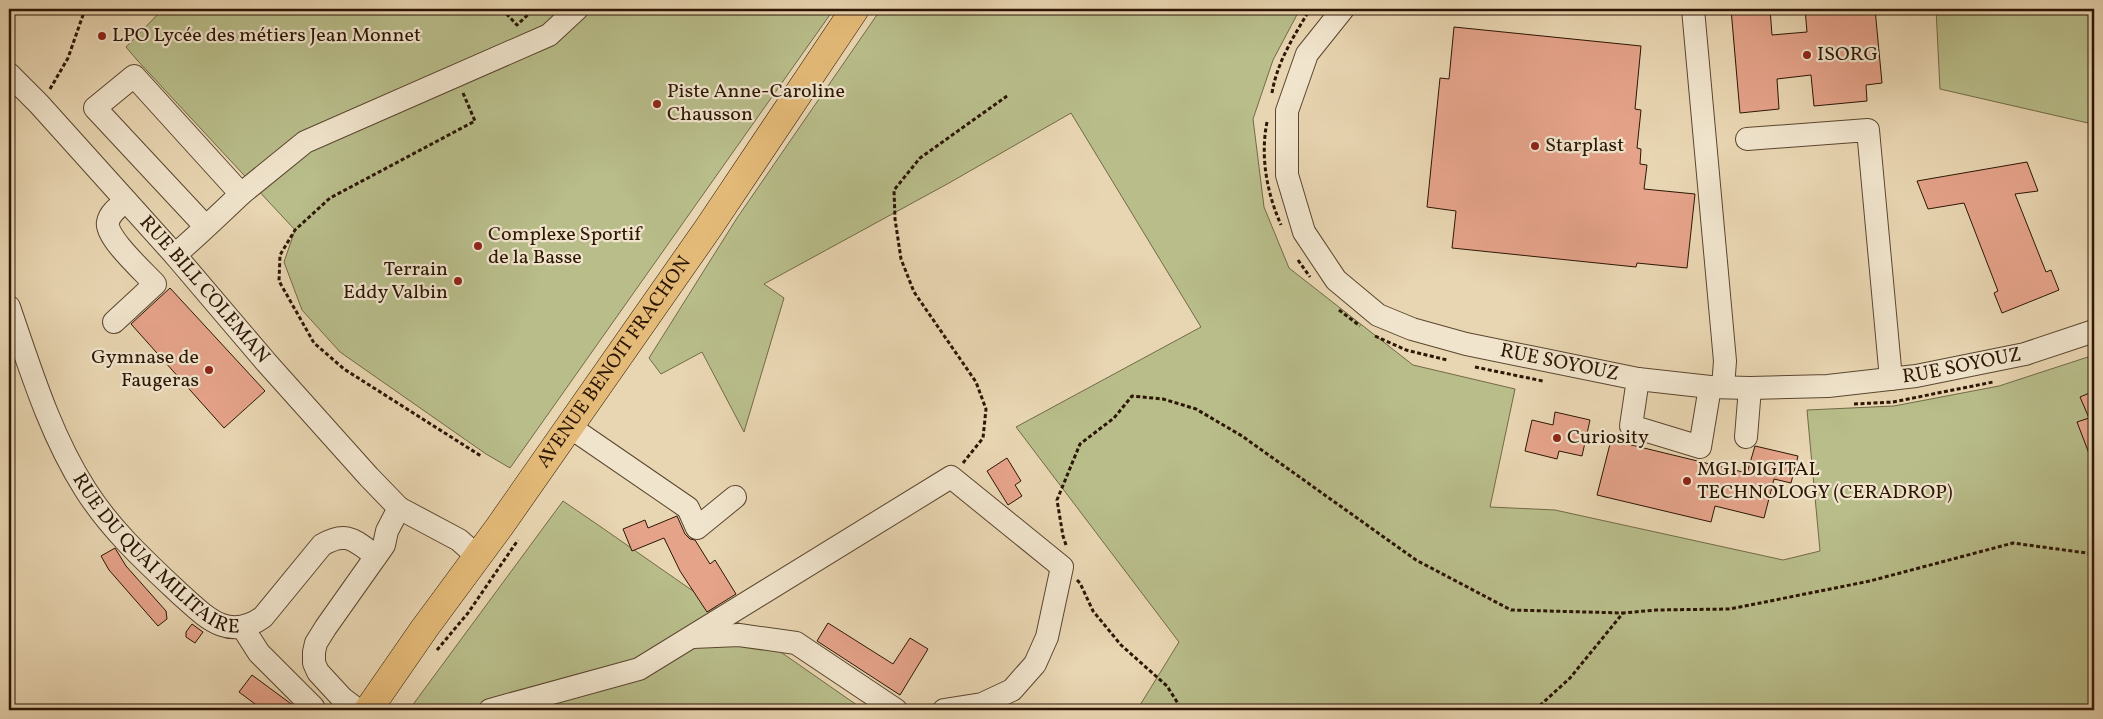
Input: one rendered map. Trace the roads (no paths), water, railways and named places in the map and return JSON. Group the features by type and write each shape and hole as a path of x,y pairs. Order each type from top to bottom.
{"main road":[{"name":"AVENUE BENOIT FRACHON","path":"368,710 500,526 709,227 855,9"}],"street":[{"path":"175,255 242,194 305,142 549,35 577,9"},
{"name":"RUE SOYOUZ","path":"1343,9 1307,54 1287,110 1286,175 1304,232 1336,280 1378,315 1412,329 1466,344 1638,378 1717,387 1750,388 1828,386 1916,376 2025,354 2094,331"},
{"path":"1638,378 1631,426 1700,447 1725,361 1693,9"},
{"name":"RUE BILL COLEMAN","path":"9,74 39,104 175,255 266,362 399,508 459,540 477,556"},
{"path":"206,227 95,108 134,76 242,194"},
{"path":"1747,139 1868,130 1891,379"},
{"path":"114,322 155,284 116,242 108,228 108,222 113,212 126,201"},
{"name":"RUE DU QUAI MILITAIRE","path":"9,307 56,432 86,490 128,544 200,612 216,622 231,628 243,628 252,625 263,617 322,545 332,539 342,536 352,539 376,556"},
{"path":"1746,437 1750,388"},
{"path":"570,426 688,508 697,528 735,497"},
{"path":"490,710 639,669 951,477 1069,565 1047,637 1035,664 1012,690 982,704 944,710"},
{"path":"358,710 342,698 318,672 314,663 314,652 316,643 326,627 384,545 387,531 399,508"},
{"path":"243,628 260,653 313,707 312,710"},
{"path":"689,637 739,635 796,643 896,710"}],"place":[{"name":"LPO Lycée des métiers Jean Monnet","path":"102,36"},
{"name":"ISORG","path":"1807,55"},
{"name":"Piste Anne-Caroline Chausson","path":"657,104"},
{"name":"Starplast","path":"1535,146"},
{"name":"Complexe Sportif de la Basse","path":"478,246"},
{"name":"Terrain Eddy Valbin","path":"458,281"},
{"name":"Gymnase de Faugeras","path":"209,370"},
{"name":"Curiosity","path":"1557,438"},
{"name":"MGI DIGITAL TECHNOLOGY (CERADROP)","path":"1687,481"}]}
